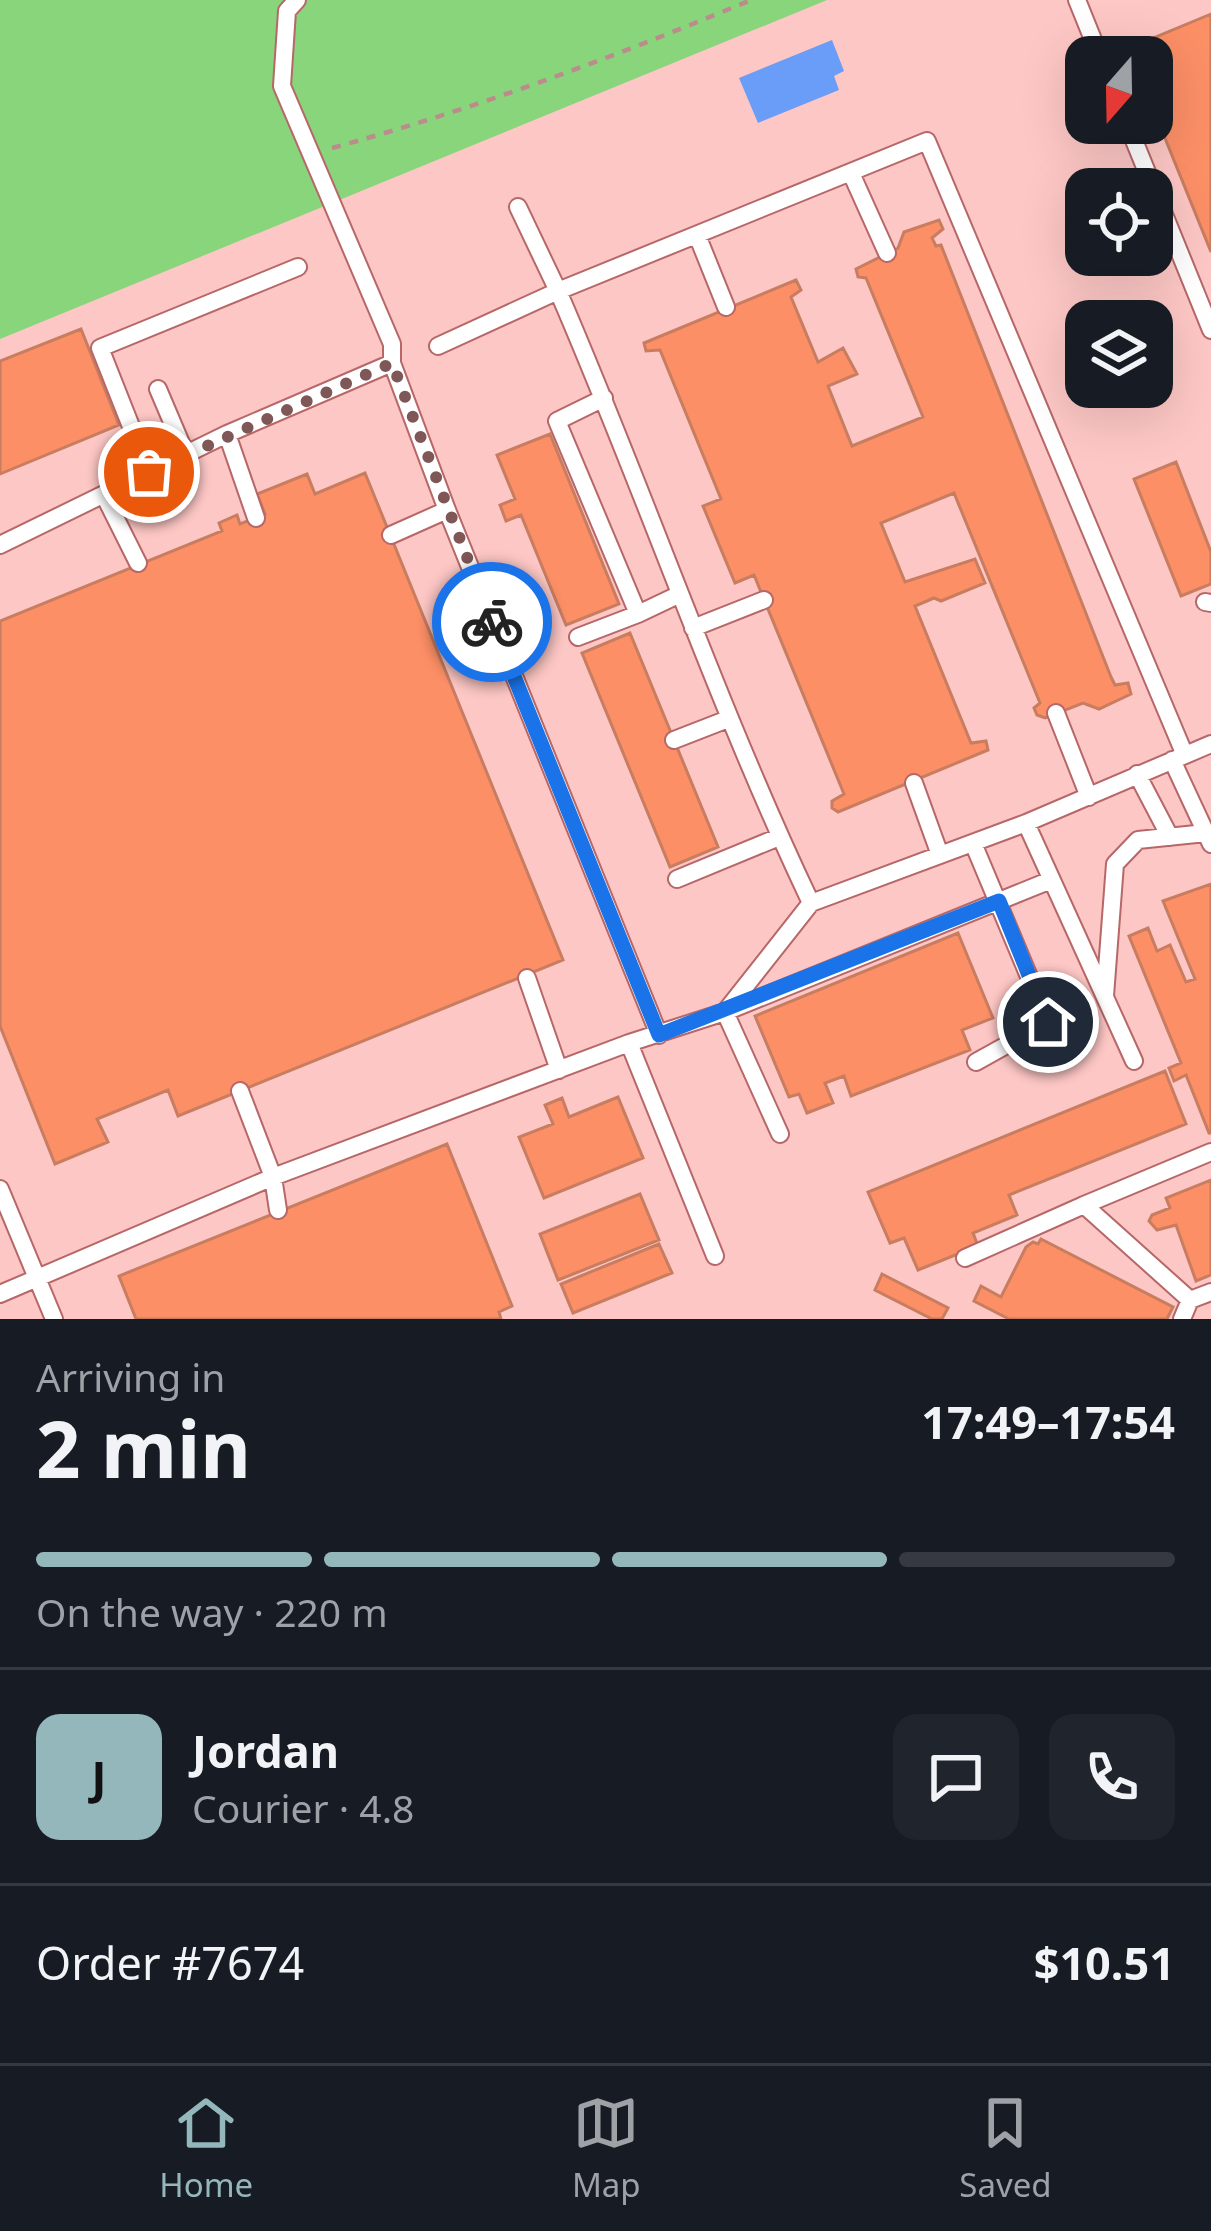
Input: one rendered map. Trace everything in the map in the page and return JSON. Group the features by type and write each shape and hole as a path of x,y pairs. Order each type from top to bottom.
{"lane":[{"path":"297,0 287,10 282,86 392,344 392,363 447,510 659,1035"},
{"path":"1077,0 1092,36"},
{"path":"438,346 558,291 927,141 1209,838 1138,840 1115,864 1105,997"},
{"path":"1136,144 1211,330"},
{"path":"851,173 886,253"},
{"path":"518,207 604,398 728,719 811,903"},
{"path":"697,235 726,307"},
{"path":"149,472 100,348 298,267"},
{"path":"0,545 227,434 392,363"},
{"path":"158,389 186,455"},
{"path":"604,398 557,421 638,614"},
{"path":"227,434 256,518"},
{"path":"104,495 138,563"},
{"path":"391,535 447,510"},
{"path":"578,637 678,595"},
{"path":"693,628 764,600"},
{"path":"1056,713 1089,796"},
{"path":"674,740 728,719"},
{"path":"725,1012 811,903 1026,824 1211,744"},
{"path":"1137,774 1170,836"},
{"path":"914,783 940,855"},
{"path":"1026,824 1134,1060"},
{"path":"677,879 779,837"},
{"path":"973,843 1048,1022 976,1062"},
{"path":"0,1294 273,1177 629,1043 725,1012 1052,880"},
{"path":"527,977 559,1070"},
{"path":"725,1012 779,1134"},
{"path":"629,1043 715,1256"},
{"path":"240,1091 273,1177 278,1210"},
{"path":"965,1258 1211,1152"},
{"path":"0,1189 54,1319"},
{"path":"1084,1205 1190,1300"},
{"path":"1182,1319 1190,1300 1211,1292"}],"path":[{"path":"311,154 403,129 641,46 751,0"}],"green space":[{"path":"0,0 827,0 0,339"}],"water":[{"path":"832,40 844,71 834,76 839,90 758,123 739,78"}],"building":[{"path":"1211,14 1211,252 1167,144 1173,144 1173,36 1158,36"},
{"path":"939,220 943,229 932,238 936,246 941,245 1111,677 1115,685 1128,683 1131,694 1099,709 1083,703 1045,718 1037,715 1034,708 1040,703 954,493 881,523 905,582 975,559 985,583 915,606 971,743 986,741 988,750 838,812 832,801 844,794 754,575 735,583 703,506 721,499 660,350 646,351 644,343 796,280 801,290 791,297 818,362 843,348 857,374 828,386 852,446 923,417 866,278 858,277 856,269 898,248 904,232"},
{"path":"81,329 119,425 0,474 0,361"},
{"path":"550,434 619,604 566,625 521,515 506,521 500,505 515,499 497,455"},
{"path":"1176,462 1211,552 1211,584 1181,596 1134,479"},
{"path":"365,473 563,960 178,1116 168,1090 97,1119 108,1142 55,1164 0,1026 0,621 222,531 219,523 237,515 240,524 265,514 257,494 307,474 315,494"},
{"path":"630,633 718,847 670,867 582,653"},
{"path":"1211,884 1209,1133 1186,1075 1174,1081 1169,1068 1181,1063 1129,936 1148,928 1157,951 1170,945 1186,982 1195,979 1163,901"},
{"path":"958,933 993,1018 962,1030 970,1050 851,1096 844,1076 825,1083 833,1103 807,1113 799,1094 789,1097 755,1016"},
{"path":"1165,1071 1186,1124 1009,1195 1017,1215 973,1233 978,1246 918,1270 904,1238 890,1243 868,1192"},
{"path":"618,1097 643,1158 544,1198 519,1137 553,1124 545,1105 562,1098 569,1117"},
{"path":"447,1144 512,1306 499,1312 501,1319 136,1319 119,1276"},
{"path":"1211,1180 1211,1275 1196,1281 1176,1225 1157,1230 1149,1221 1170,1208 1166,1198"},
{"path":"640,1194 659,1240 558,1280 540,1234"},
{"path":"1041,1239 1173,1307 1167,1319 1009,1319 974,1301 981,1286 1001,1297 1026,1247"},
{"path":"659,1244 672,1273 573,1313 561,1284"},
{"path":"882,1274 948,1308 942,1319 932,1319 875,1290"}],"way so far":[{"path":"149,472 392,363 492,622"}],"route":[{"path":"492,622 659,1035 999,901 1048,1022"}]}
